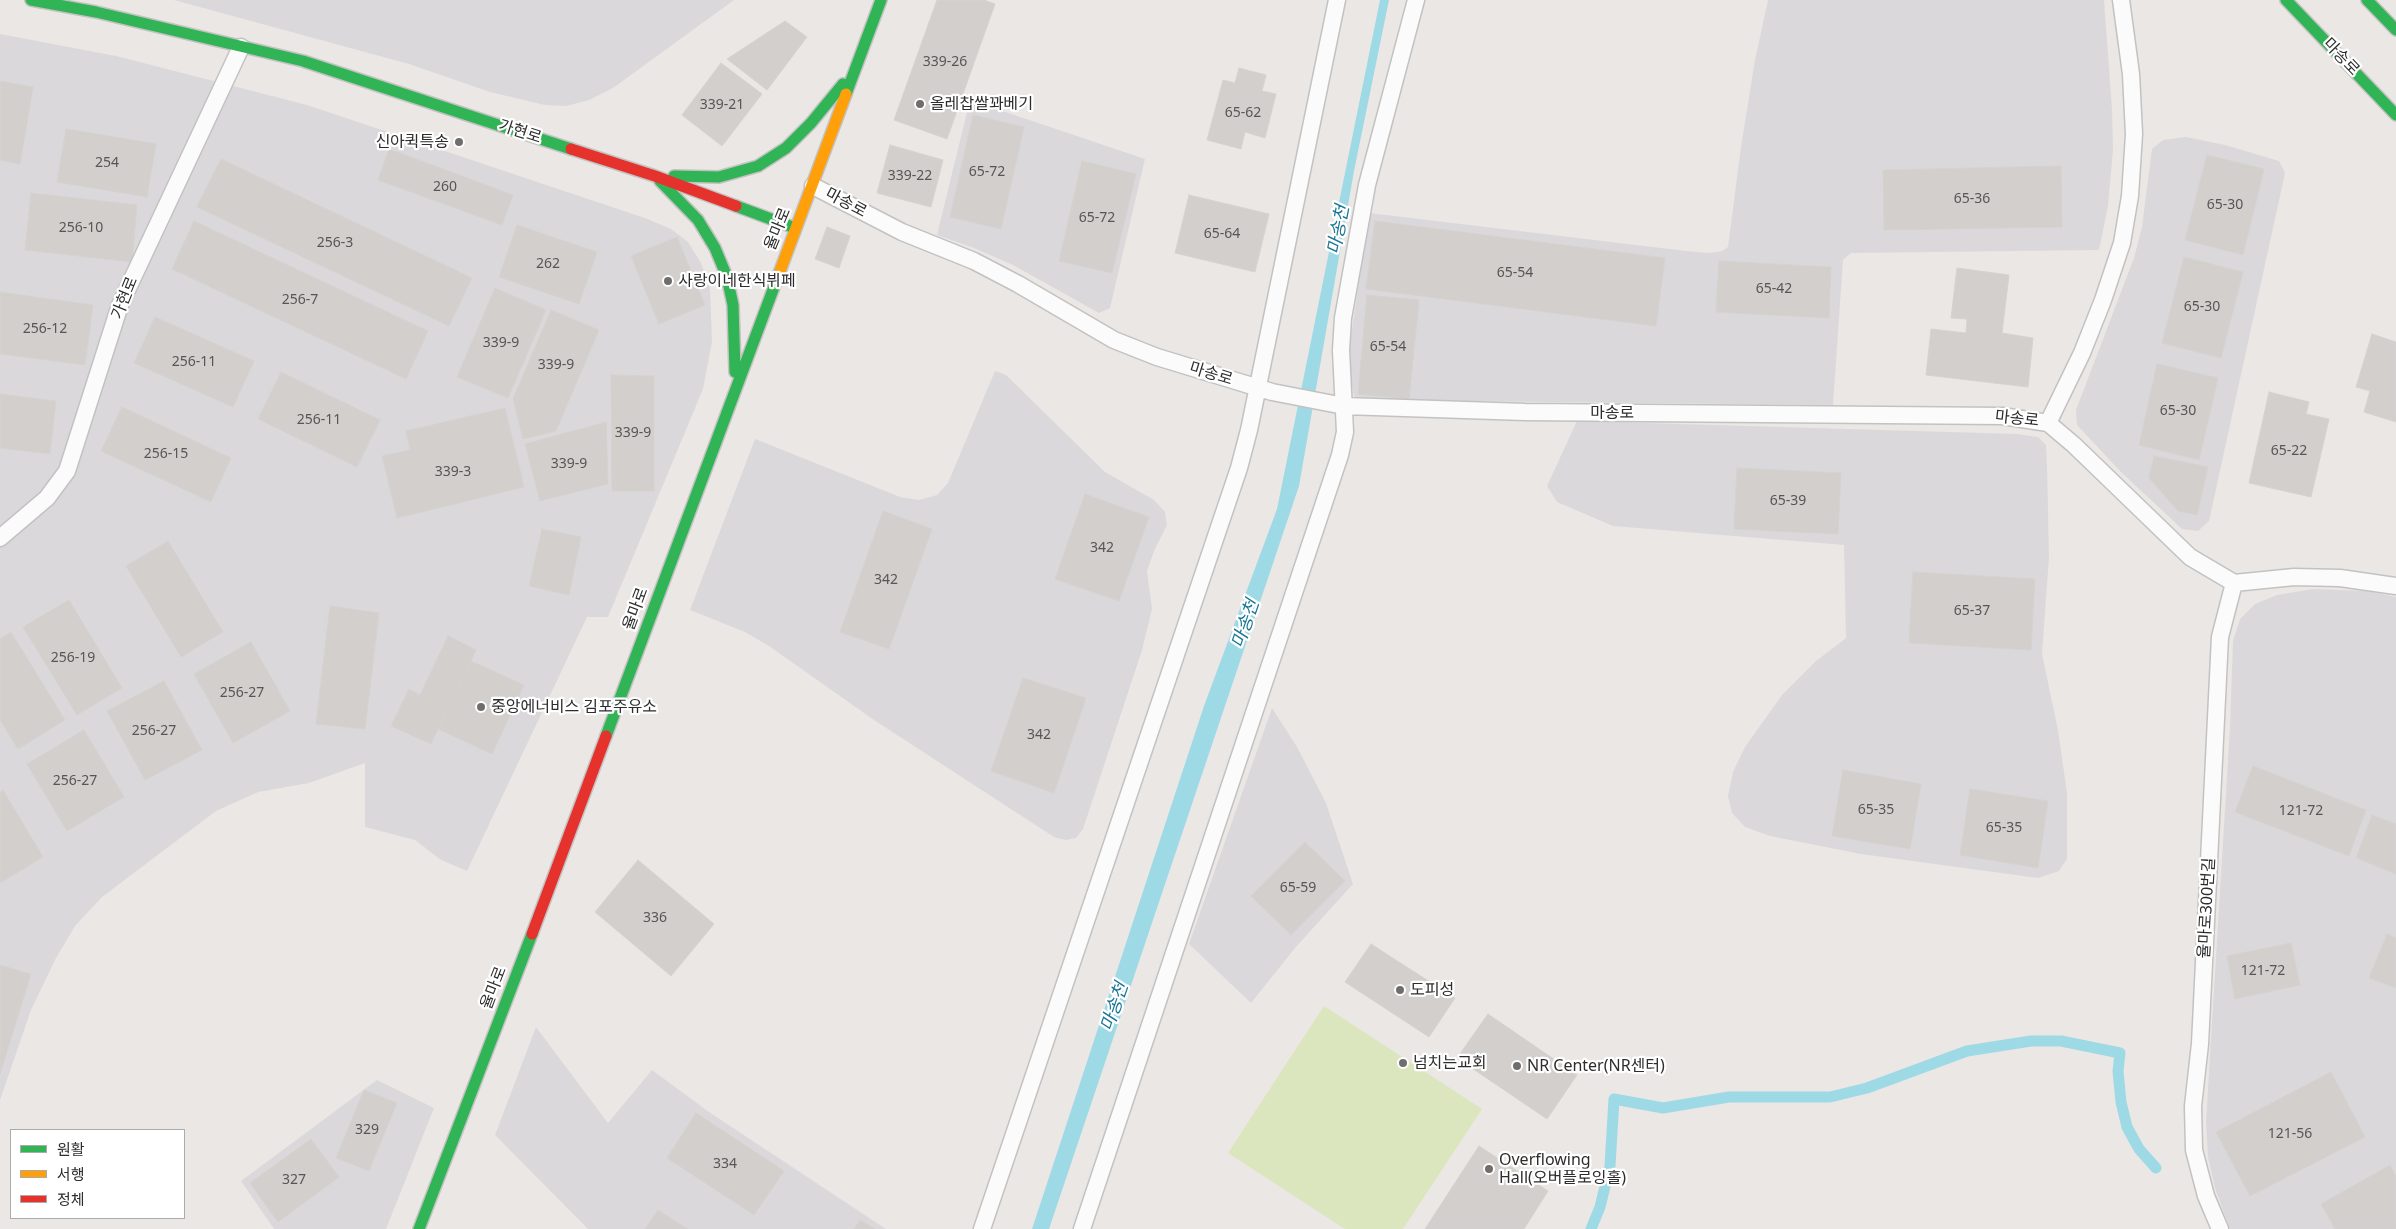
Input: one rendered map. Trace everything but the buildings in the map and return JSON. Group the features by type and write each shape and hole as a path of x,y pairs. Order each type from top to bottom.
{"street":[{"name":"가현로","path":"31,0 96,12 302,61 655,176 795,228"},
{"name":"율마로","path":"419,1229 530,942 881,0"},
{"name":"마송로","path":"2286,0 2396,115"},
{"path":"2367,0 2396,30"},
{"path":"655,176 719,177 758,166 786,148 811,123 857,68"},
{"path":"655,176 698,220 715,248 727,277 733,305 736,386"}],"lane":[{"path":"982,1229 1239,468 1249,430 1256,387 1337,0"},
{"path":"1082,1229 1340,455 1344,432 1336,404 1343,318 1367,185 1416,0"},
{"path":"2048,423 2082,353 2104,300 2122,243 2130,196 2134,134 2131,74 2121,0"},
{"name":"가현로","path":"0,538 47,498 67,472 120,305 241,47"},
{"name":"마송로","path":"813,186 902,232 974,261 1009,279 1114,340 1157,358 1272,392 1336,404 1525,412 2002,416 2048,423 2074,445 2190,557 2234,583"},
{"path":"2234,583 2294,577 2340,578 2396,586"},
{"name":"율마로300번길","path":"2220,1229 2206,1196 2194,1150 2193,1106 2200,1044 2220,637 2234,583"}],"shaded area":[{"path":"174,0 734,0 613,88 589,100 566,106 545,105 490,92 409,64"},
{"path":"1768,0 2104,0 2113,150 2108,206 2099,250 1851,253 1843,260 1833,405 1363,400 1354,396 1348,364 1369,213 1686,251 1709,253 1722,251 1728,247 1755,60"},
{"path":"0,34 116,56 307,105 645,218 671,229 688,242 701,263 710,289 712,341 703,389 608,617 587,617 467,871 441,860 415,840 365,827 365,763 309,783 258,792 216,811 102,897 75,926 56,958 31,1010 0,1100"},
{"path":"970,100 1145,159 1110,308 1099,313 1013,265 937,235"},
{"path":"2186,137 2225,145 2279,161 2285,173 2209,521 2198,531 2182,529 2121,472 2077,425 2076,410 2134,258 2142,227 2152,149 2163,140"},
{"path":"995,371 1006,375 1105,472 1154,500 1165,512 1167,525 1154,551 1147,571 1152,609 1142,650 1083,829 1076,838 1066,840 1054,837 874,720 769,646 745,632 690,610 755,439 900,497 919,500 937,495 948,483"},
{"path":"1577,421 2017,434 2038,437 2046,445 2049,557 2042,654 2058,730 2067,793 2067,859 2059,871 2038,878 1861,854 1770,836 1745,827 1732,813 1728,796 1733,772 1745,747 1782,695 1816,661 1846,638 1844,545 1613,526 1557,502 1547,486"},
{"path":"2313,589 2367,591 2396,597 2396,1229 2230,1229 2215,1188 2208,1157 2206,1122 2230,727 2233,641 2240,619 2255,604 2277,595"},
{"path":"1272,708 1297,747 1326,803 1353,884 1295,948 1251,1003 1189,944"},
{"path":"536,1027 608,1123 652,1070 709,1112 886,1229 588,1229 495,1135"},
{"path":"377,1080 434,1108 386,1229 274,1229 241,1181"}],"green space":[{"path":"1324,1006 1482,1109 1403,1229 1345,1229 1228,1153"}],"water":[{"name":"마송천","path":"1380,0 1389,0 1354,171 1299,486 1049,1229 1032,1229 1204,706 1277,509"}],"waterway":[{"path":"1591,1229 1600,1207 1610,1166 1614,1099 1663,1108 1729,1097 1830,1097 1867,1088 1967,1051 2031,1041 2061,1041 2120,1053 2118,1071 2121,1102 2127,1127 2139,1149 2156,1168"}],"traffic: fast":[{"path":"31,0 96,12 303,61 571,149"},
{"path":"846,94 881,0"},
{"path":"2286,0 2396,115"},
{"path":"2367,0 2396,30"},
{"path":"674,176 719,177 758,166 786,148 811,123 843,84"},
{"path":"660,181 698,220 715,248 727,277 733,305 735,372"},
{"path":"736,206 795,228"},
{"path":"606,736 780,271"},
{"path":"419,1229 532,934"}],"traffic: slow":[{"path":"780,271 846,94"}],"traffic: jam":[{"path":"571,149 655,176 736,206"},
{"path":"532,934 606,736"}],"place":[{"name":"올레찹쌀꽈베기","path":"920,104"},
{"name":"신아퀵특송","path":"459,142"},
{"name":"사랑이네한식뷔페","path":"668,281"},
{"name":"중앙에너비스 김포주유소","path":"481,707"},
{"name":"도피성","path":"1400,990"},
{"name":"넘치는교회","path":"1403,1063"},
{"name":"NR Center(NR센터)","path":"1517,1066"},
{"name":"Overflowing Hall(오버플로잉홀)","path":"1489,1169"}]}
